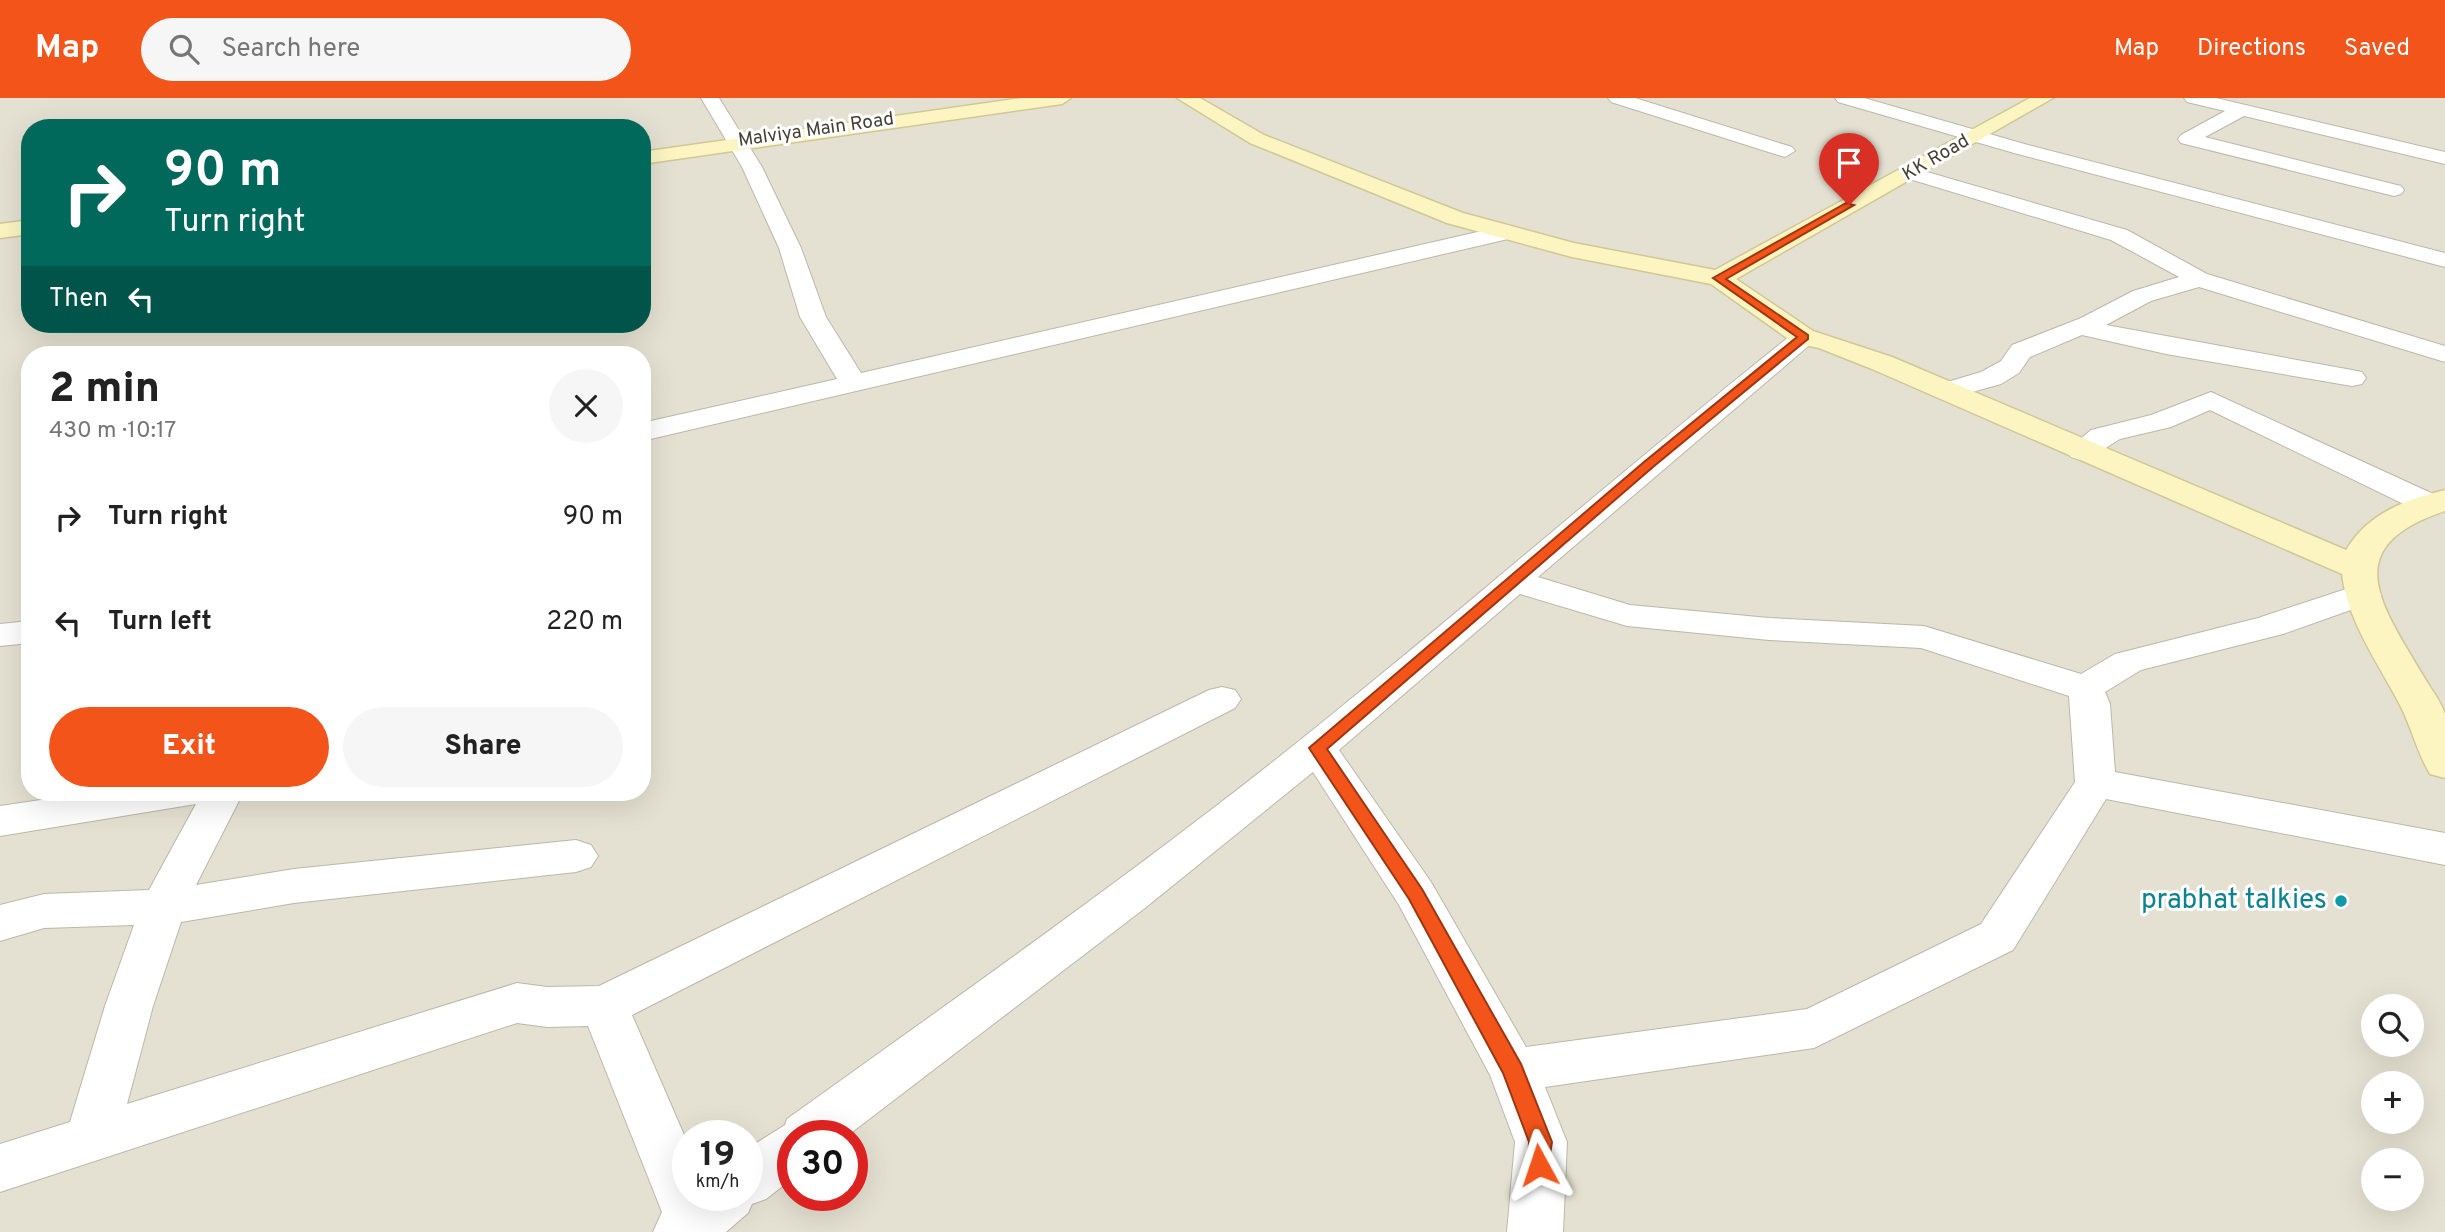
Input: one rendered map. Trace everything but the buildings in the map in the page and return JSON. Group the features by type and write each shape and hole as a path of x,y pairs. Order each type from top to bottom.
{"street":[{"path":"710,98 733,131 736,144 752,167 790,248 813,317 854,384"},
{"path":"998,105 1031,98"},
{"path":"651,155 1062,98"},
{"path":"1186,98 1257,139 1394,196 1572,250 1719,278 1804,337 1827,341 1947,391 2361,581"},
{"path":"1617,98 1785,151"},
{"path":"1844,98 1974,136 2445,260"},
{"path":"2193,98 2445,158"},
{"name":"KK Road","path":"1719,278 1910,173 2034,99"},
{"path":"2241,110 2188,139 2402,187 2445,167"},
{"path":"1910,173 2119,235 2199,279 2445,354"},
{"path":"2330,228 2355,216"},
{"path":"0,222 21,220"},
{"path":"0,230 21,228"},
{"path":"651,430 1508,232"},
{"path":"1947,391 1991,378 2010,368 2021,351 2080,327 2142,296 2199,279"},
{"path":"2080,327 2166,346 2352,379"},
{"path":"828,1120 1174,863 1317,748 1648,464 1804,337"},
{"path":"2081,451 2096,437 2121,428 2160,422 2211,400 2438,502"},
{"path":"2438,502 2405,513 2381,527 2362,552 2361,581 2367,606 2422,709 2445,764"},
{"path":"1514,581 1627,615 1769,629 1924,637 2085,688 2128,662 2270,626 2361,581"},
{"path":"1513,1070 1814,1028 1997,937 2095,783 2091,704 2085,688"},
{"path":"0,1168 517,1003 547,1007 604,1006 1222,699"},
{"path":"1317,748 1415,894 1513,1070 1541,1142 1535,1232"},
{"path":"2095,783 2445,849"},
{"path":"0,821 131,801"},
{"path":"91,1141 130,993 196,833 218,801"},
{"path":"0,923 44,911 166,907 295,886 576,856"},
{"path":"604,1006 700,1220"},
{"path":"763,1169 777,1158"}],"shaded area":[{"path":"0,98 2445,98 2445,1232 0,1232"}],"place":[{"name":"prabhat talkies","path":"2341,901"}],"route":[{"path":"1539,1165 1541,1142 1513,1070 1415,894 1317,748 1479,612 1648,464 1804,337 1719,278 1849,205"}]}
